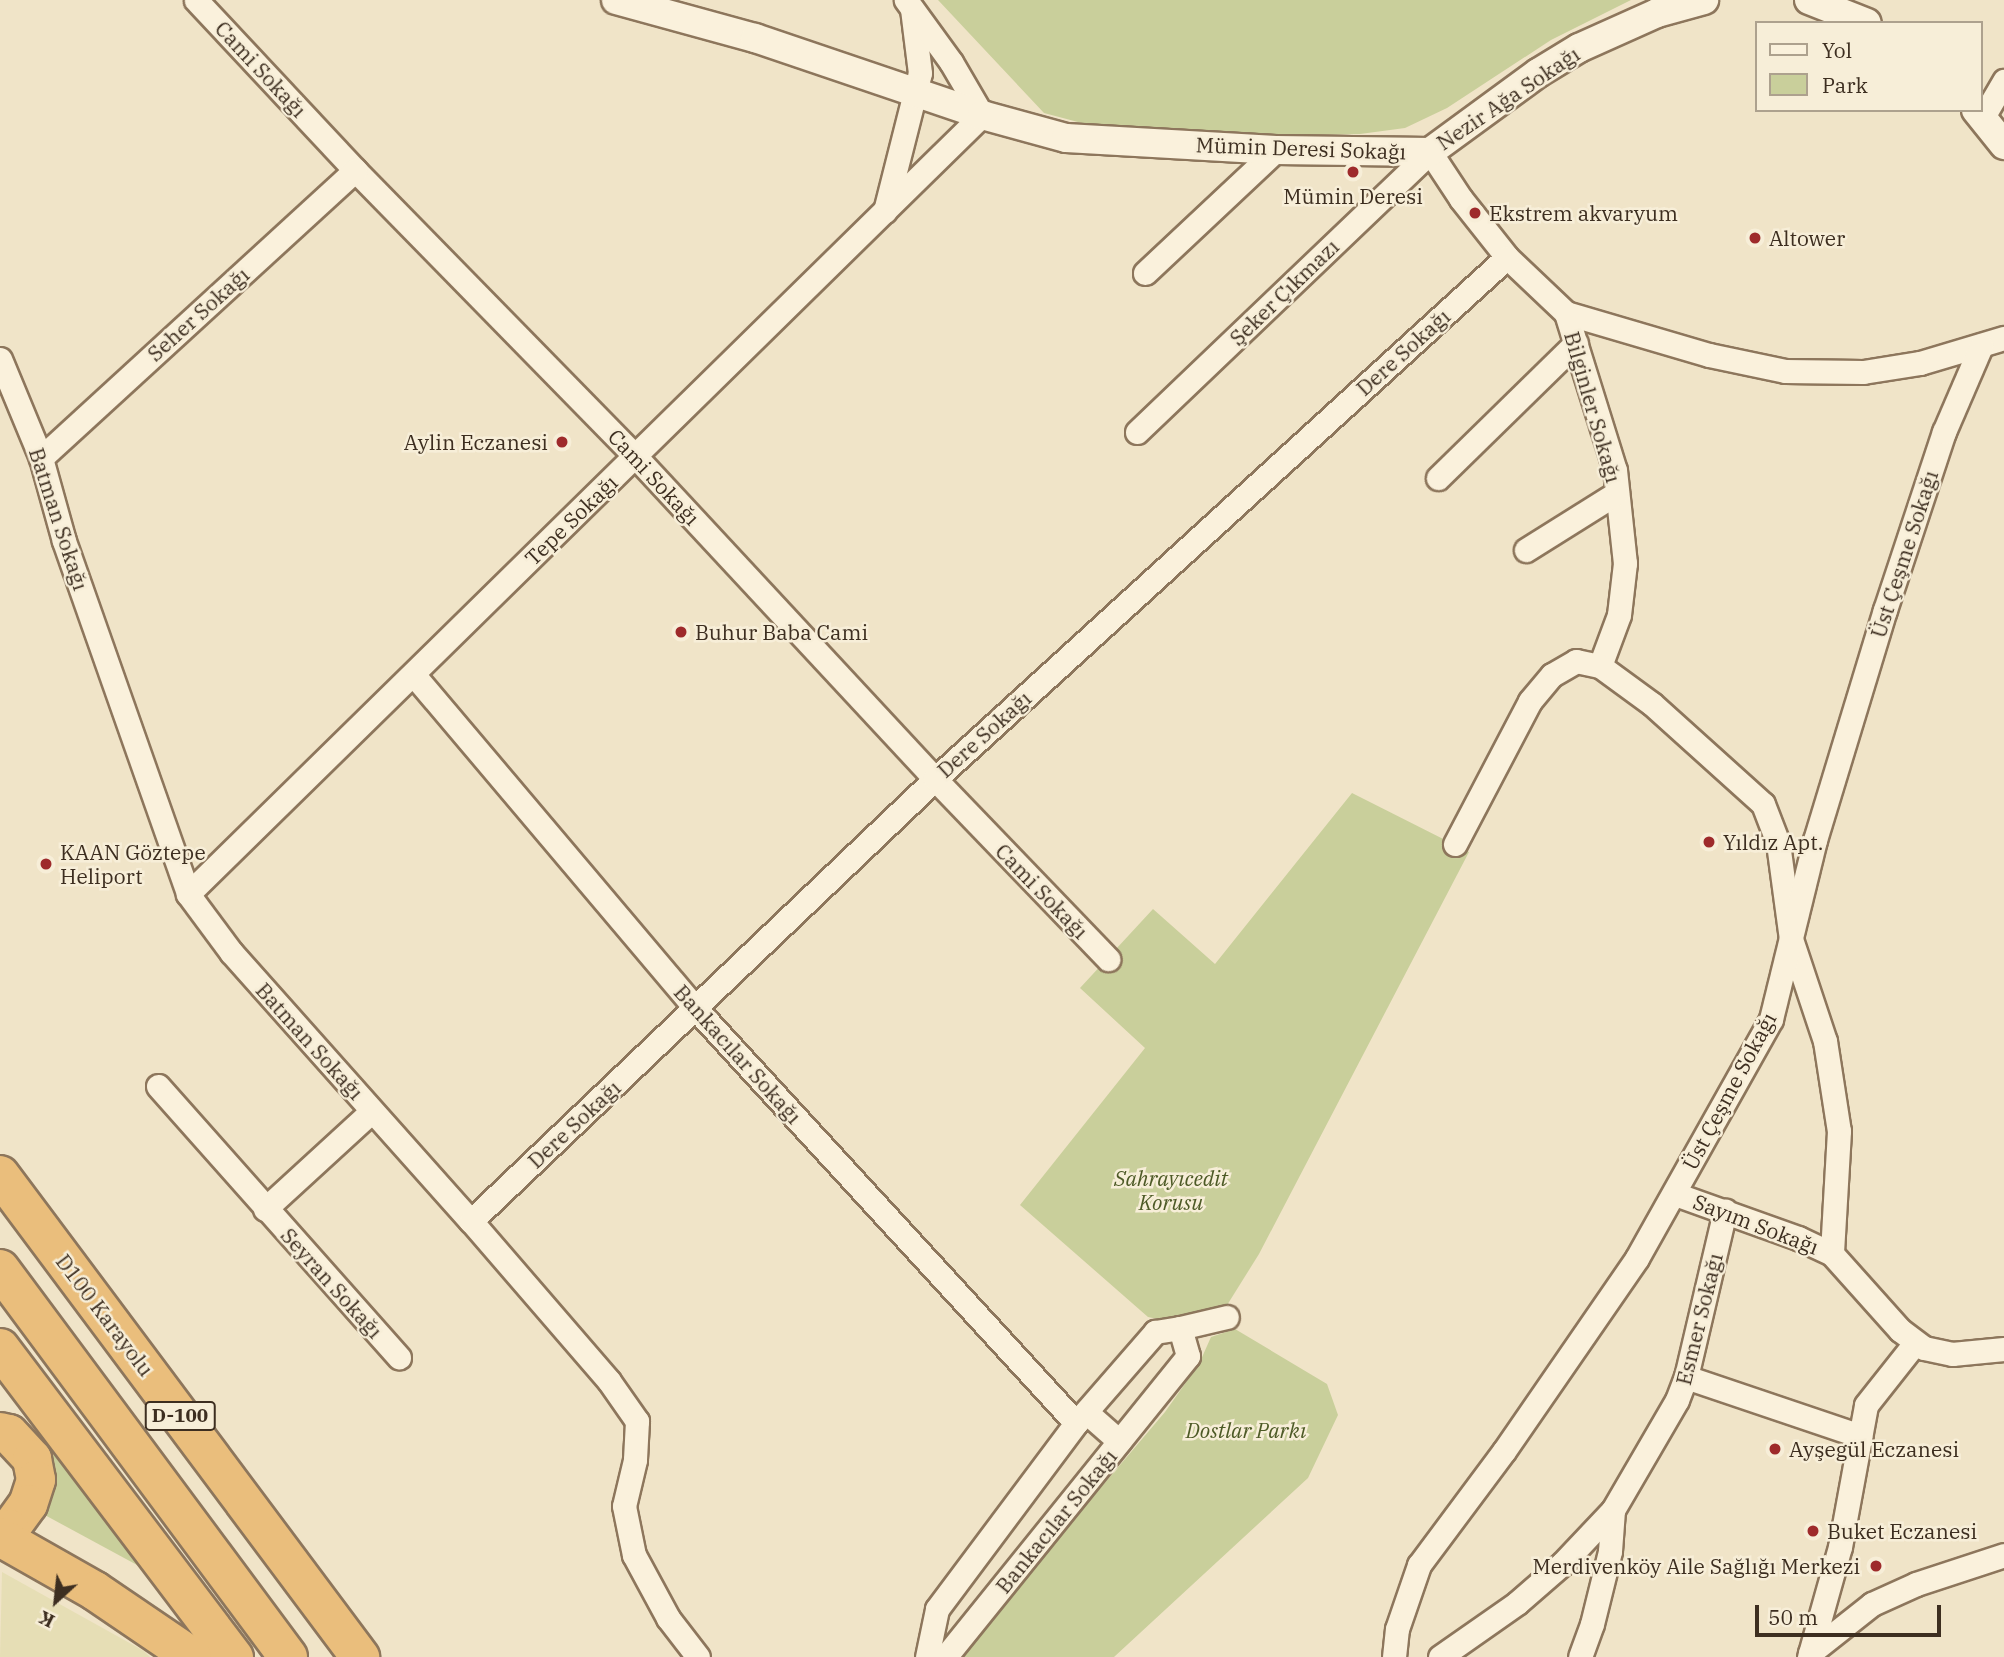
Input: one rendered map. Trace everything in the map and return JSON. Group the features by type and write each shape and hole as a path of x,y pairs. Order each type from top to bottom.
{"highway":[{"name":"D100 Karayolu","path":"0,1175 360,1657"},
{"name":"D-100","path":"0,1269 289,1657"},
{"path":"0,1348 234,1657"},
{"path":"0,1432 9,1434 32,1459 36,1480 22,1512 10,1529 0,1530"},
{"path":"0,1537 95,1591 192,1657"}],"street":[{"name":"Cami Sokağı","path":"196,0 355,170 635,456 935,779 1108,959"},
{"name":"Mümin Deresi Sokağı","path":"616,0 918,83 982,115 1066,138 1276,150 1430,152 1461,199 1507,257 1566,313 1709,355 1785,371 1863,372 1920,363 2004,338"},
{"name":"Nezir Ağa Sokağı","path":"1430,152 1538,73 1579,48 1657,13 1704,0"},
{"path":"1808,0 1862,21"},
{"path":"909,3 918,83"},
{"path":"909,3 951,62 982,115"},
{"path":"885,211 918,83 932,62 951,62"},
{"path":"1983,110 2004,81"},
{"path":"1980,114 2004,145"},
{"name":"Tepe Sokağı","path":"188,894 982,115"},
{"path":"1145,273 1276,150"},
{"name":"Şeker Çıkmazı","path":"1137,432 1430,152"},
{"name":"Seher Sokağı","path":"41,458 355,170"},
{"name":"Dere Sokağı","path":"471,1221 935,779 1507,257"},
{"name":"Bilginler Sokağı","path":"1566,313 1615,470 1625,563 1619,615 1600,666"},
{"path":"1438,478 1576,342"},
{"name":"Üst Çeşme Sokağı","path":"1394,1657 1397,1629 1419,1565 1504,1451 1621,1281 1675,1194 1771,1019 1815,840 1885,610 1944,432 1981,346"},
{"name":"Batman Sokağı","path":"0,359 41,458 64,541 188,894 230,952 610,1381 637,1422 635,1460 624,1506 634,1556 668,1618 698,1657"},
{"path":"1526,550 1617,493"},
{"path":"1455,844 1530,701 1552,675 1576,661 1600,666 1652,704 1763,804 1779,843 1791,939 1825,1041 1839,1131 1832,1254"},
{"name":"Bankacılar Sokağı","path":"413,674 695,1009 1081,1417"},
{"name":"Seyran Sokağı","path":"158,1086 399,1357"},
{"name":"Seyran Sokağı","path":"265,1209 372,1111"},
{"name":"Sayım Sokağı","path":"1675,1194 1725,1210 1832,1254 1915,1343"},
{"name":"Esmer Sokağı","path":"1580,1657 1592,1624 1610,1551 1613,1510 1677,1400 1686,1377 1725,1210"},
{"path":"1180,1328 1227,1317"},
{"name":"Bankacılar Sokağı","path":"928,1657 937,1609 1081,1417 1155,1332 1180,1328 1188,1356 945,1657"},
{"path":"1806,1656 1840,1547 1860,1436 1870,1397 1915,1343 1952,1354 2004,1349"},
{"path":"1686,1377 1860,1436"},
{"path":"1081,1417 1119,1441"},
{"path":"1440,1657 1526,1595 1563,1563 1613,1510"},
{"path":"1806,1656 1872,1604 1916,1584 2004,1555"}],"shaded area":[{"path":"2,1572 144,1651 150,1657 0,1657"}],"green space":[{"path":"938,0 1631,0 1551,40 1447,108 1405,128 1360,134 1256,136 1093,126 1044,113"},
{"name":"Sahrayıcedit Korusu","path":"1352,793 1469,852 1259,1254 1224,1310 1167,1321 1148,1317 1020,1205 1145,1048 1080,988 1153,909 1215,964"},
{"name":"Dostlar Parkı","path":"1235,1329 1327,1384 1338,1415 1308,1478 1114,1657 957,1657 1165,1412 1199,1364 1211,1337"},
{"path":"53,1454 150,1572 30,1507"}],"place":[{"name":"Mümin Deresi","path":"1353,172"},
{"name":"Ekstrem akvaryum","path":"1475,213"},
{"name":"Altower","path":"1755,238"},
{"name":"Aylin Eczanesi","path":"562,442"},
{"name":"Buhur Baba Cami","path":"681,632"},
{"name":"Yıldız Apt.","path":"1709,842"},
{"name":"KAAN Göztepe Heliport","path":"46,864"},
{"name":"Ayşegül Eczanesi","path":"1775,1449"},
{"name":"Buket Eczanesi","path":"1813,1531"},
{"name":"Merdivenköy Aile Sağlığı Merkezi","path":"1876,1566"}]}
